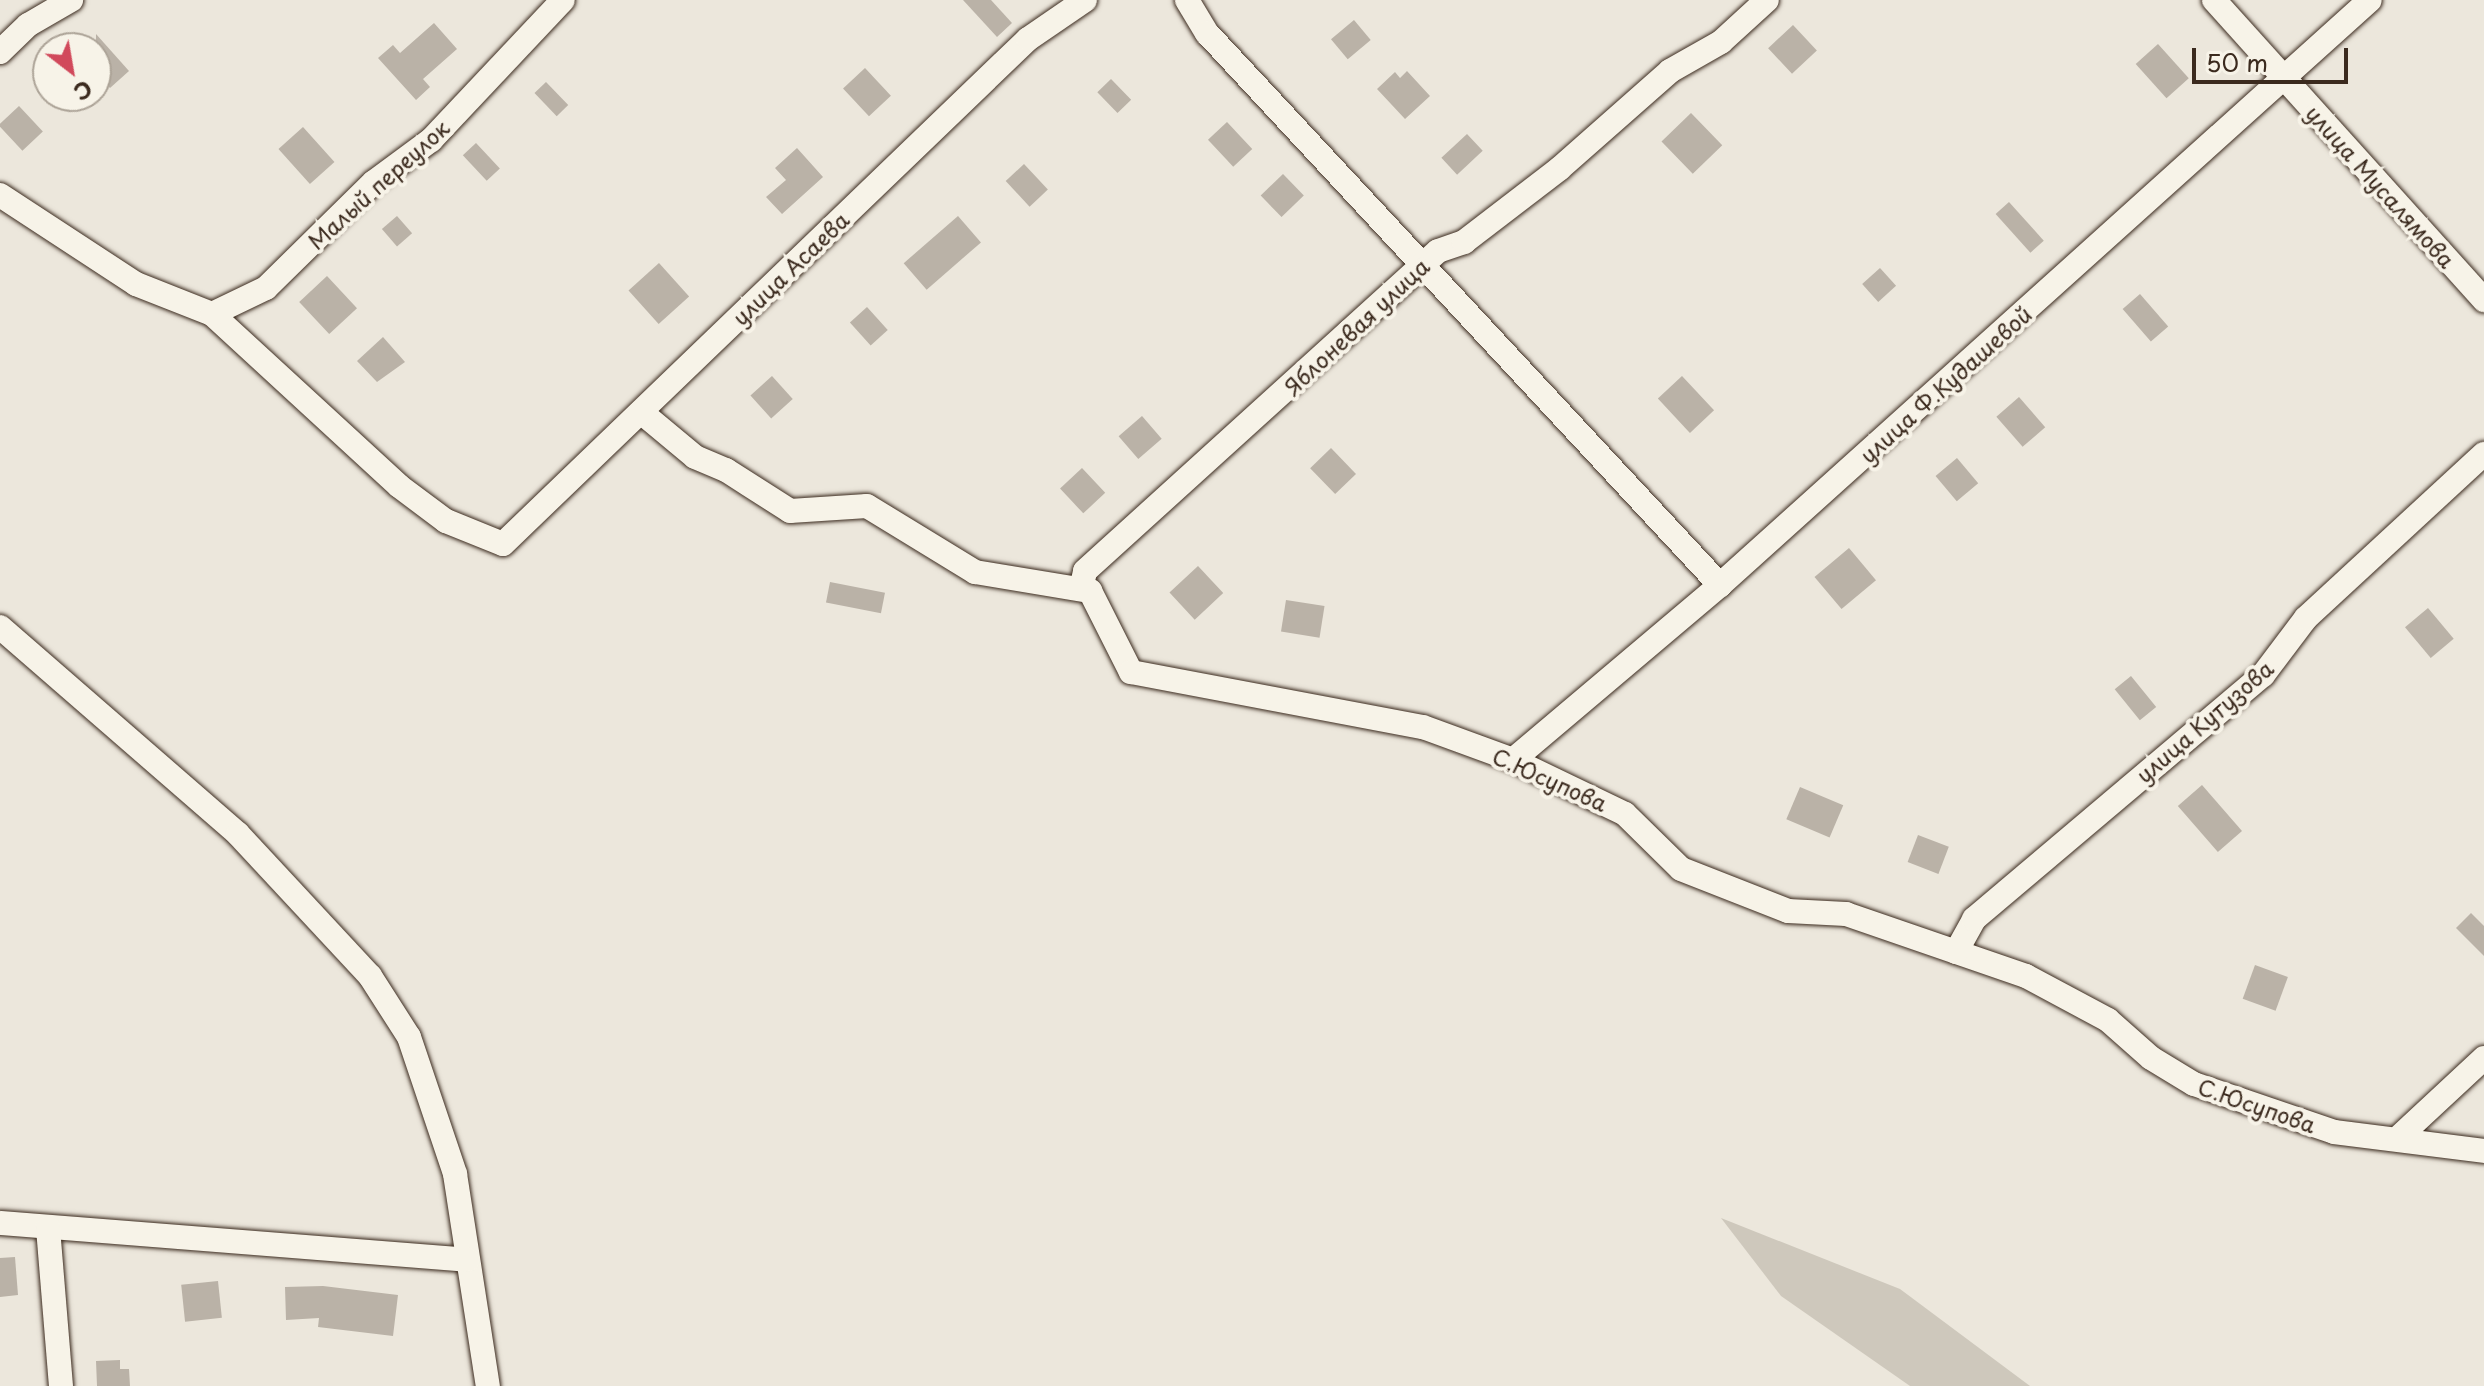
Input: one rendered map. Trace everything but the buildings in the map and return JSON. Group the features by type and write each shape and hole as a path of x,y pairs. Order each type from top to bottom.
{"street":[{"path":"0,52 28,25 71,0"},
{"name":"Малый переулок","path":"212,314 266,288 374,182 431,140 563,0"},
{"name":"улица Асаева","path":"212,314 399,486 446,521 503,544 1028,39 1085,0"},
{"path":"1187,0 1207,33 1720,585"},
{"name":"Яблоневая улица","path":"1081,589 1085,571 1422,264 1438,251 1464,242 1547,178 1670,71 1721,42 1767,0"},
{"name":"улица Мусалямова","path":"2214,0 2484,300"},
{"name":"улица Ф.Кудашевой","path":"1513,760 1720,585 2286,80 2370,0"},
{"path":"0,195 136,284 212,314"},
{"path":"641,412 695,457 726,470 790,511 867,506 975,572 1081,589"},
{"name":"улица Кутузова","path":"1956,952 1974,919 2263,675 2306,618 2484,454"},
{"name":"С.Юсупова","path":"1081,589 1090,591 1131,672 1423,727 1513,760 1625,814 1681,869 1788,911 1846,914 2026,976 2108,1020 2151,1058 2194,1084 2334,1132 2399,1137 2484,1151"},
{"path":"0,627 238,834 370,976 409,1037 431,1092 455,1174 488,1386"},
{"path":"2399,1137 2484,1058"},
{"path":"0,1223 468,1260"},
{"path":"48,1228 61,1386"}],"shaded area":[{"path":"1721,1218 1900,1289 2030,1386 1910,1386 1781,1296"}]}
